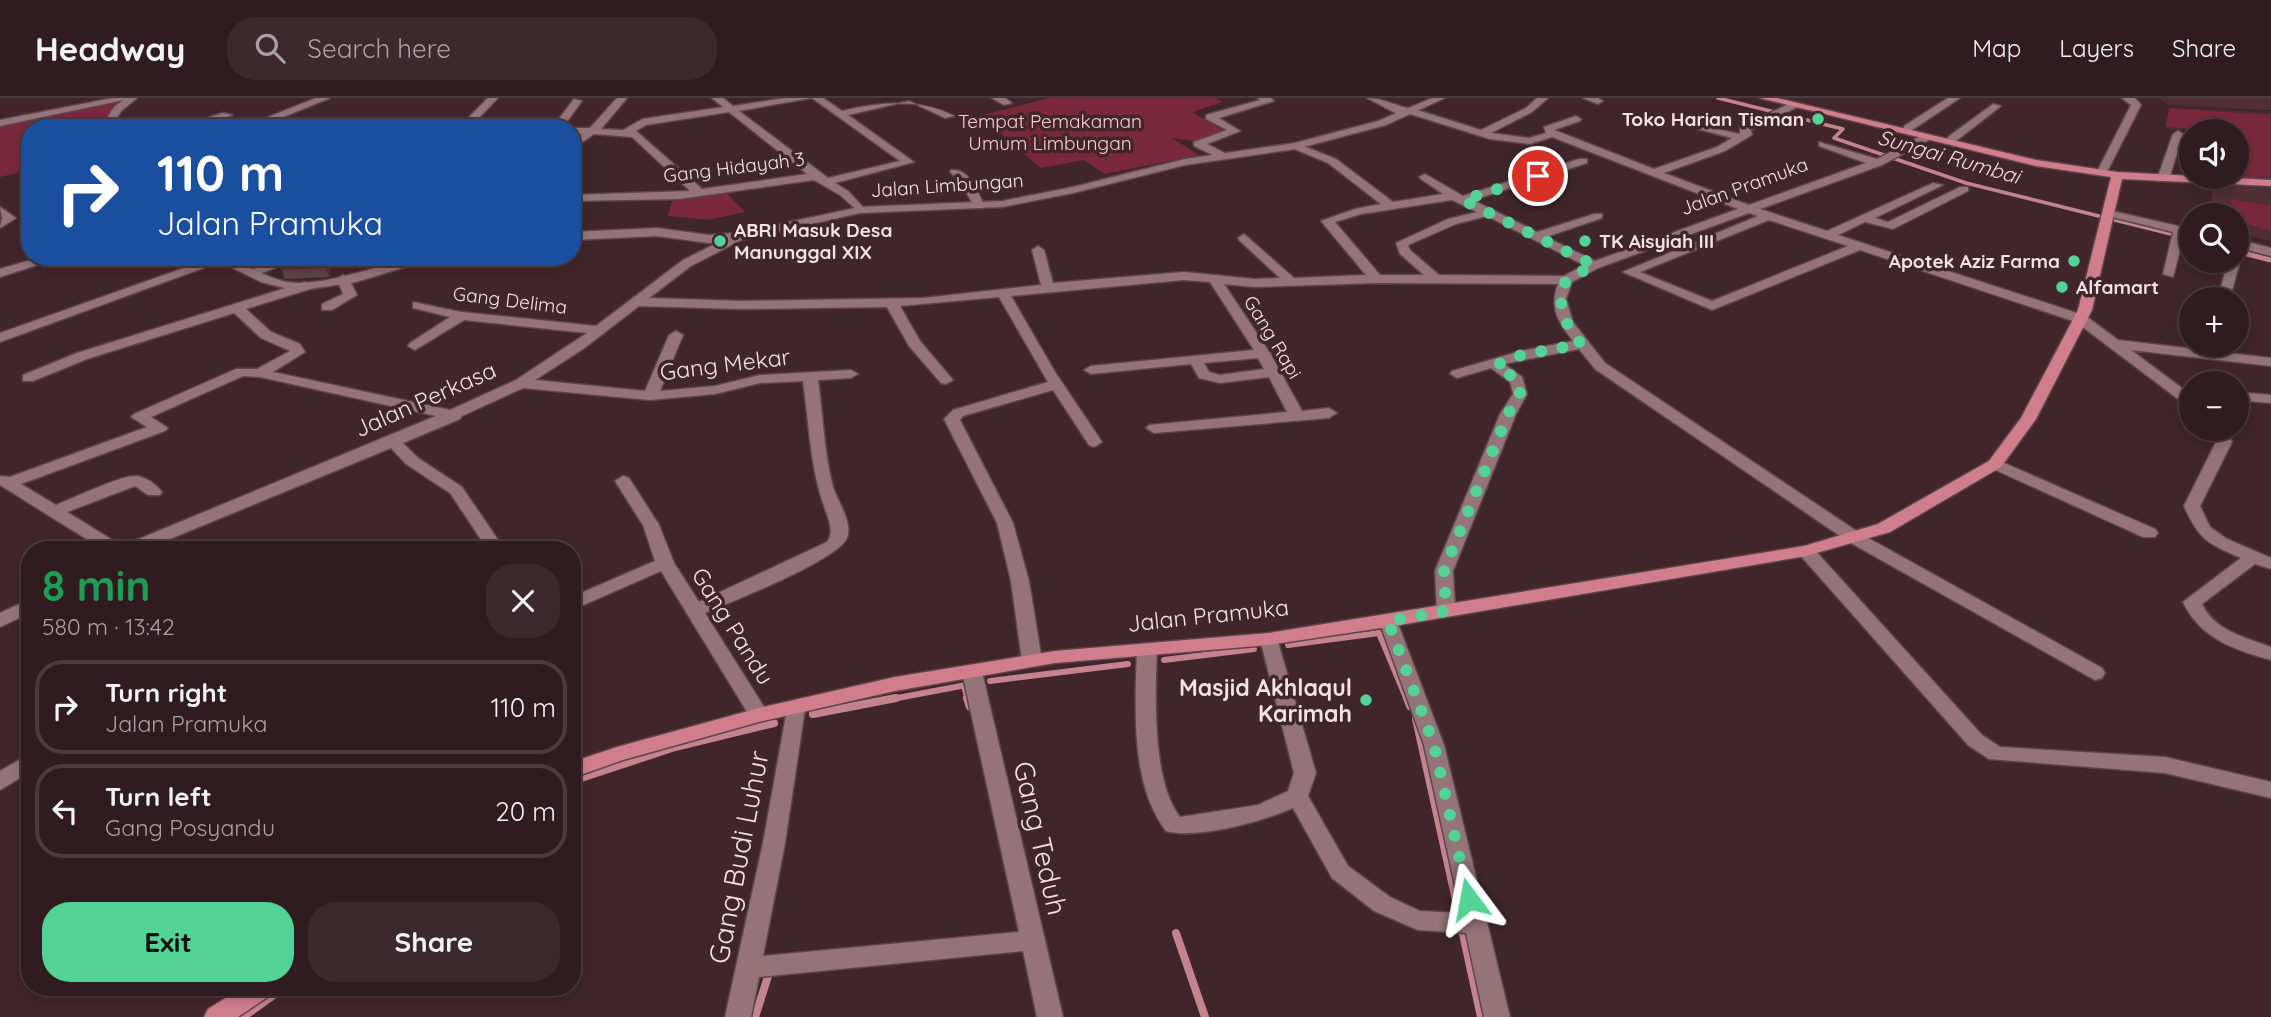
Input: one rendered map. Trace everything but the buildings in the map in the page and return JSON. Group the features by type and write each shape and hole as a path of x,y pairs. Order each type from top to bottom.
{"main road":[{"path":"1765,98 2102,173 2271,184"},
{"path":"1791,102 1925,138 2037,160"},
{"name":"Jalan Pramuka","path":"581,767 617,754 760,715 895,684 1032,661 1269,639 1388,621 1805,551 1884,528 1995,464 2028,419 2081,319 2092,288 2117,175"},
{"path":"217,1017 249,996"}],"street":[{"path":"71,98 93,104"},
{"path":"0,123 130,98"},
{"path":"111,119 117,108 130,98"},
{"path":"269,119 324,98"},
{"path":"472,119 493,98"},
{"path":"581,139 594,130 622,98"},
{"path":"717,98 821,179 844,193 860,210"},
{"path":"626,132 643,122 806,98"},
{"path":"817,98 841,114 911,98 949,116"},
{"path":"1372,98 1407,113 1481,134 1530,141 1552,134"},
{"name":"Jalan Limbungan","path":"713,242 860,210 979,206 1041,197 1185,162 1296,146 1365,128 1440,98"},
{"path":"1481,134 1529,110 1542,98"},
{"path":"1908,128 1955,98"},
{"path":"2102,173 2136,105 2127,98"},
{"path":"1223,156 1198,144 1235,131 1210,117 1270,99"},
{"path":"564,119 577,101"},
{"path":"1654,173 1703,157 1741,137 1748,132 1744,129 1778,113 1791,102"},
{"path":"1952,138 1996,106"},
{"name":"Gang Hidayah 3","path":"581,198 700,194 821,179 909,162 841,114"},
{"path":"214,119 227,115"},
{"path":"1576,119 1548,129 1552,134 1752,210 2081,319 2179,391"},
{"path":"1702,127 1741,137"},
{"path":"581,130 635,134 700,194"},
{"path":"2163,179 2178,134"},
{"name":"Jalan Pramuka","path":"1566,280 1594,265 1885,160 1925,138"},
{"path":"1822,144 1885,160"},
{"path":"1296,146 1332,161 1392,206"},
{"path":"1376,279 1327,221 1359,211 1458,198 1583,161"},
{"path":"955,172 965,179 979,206"},
{"path":"1425,177 1458,198 1594,265"},
{"path":"1828,235 1937,186"},
{"path":"1867,219 1889,226 1964,189"},
{"path":"0,210 10,218 0,224"},
{"path":"1434,278 1404,251 1402,243 1452,221 1489,212"},
{"path":"1536,236 1598,216"},
{"path":"1770,216 1629,272 1712,306 1858,246"},
{"path":"2107,218 2179,233"},
{"path":"581,236 657,232 713,242"},
{"path":"1244,238 1290,281"},
{"name":"Jalan Perkasa","path":"149,541 393,442 521,383 599,330 713,242"},
{"path":"2169,274 2179,243"},
{"path":"1038,250 1048,288"},
{"path":"2249,252 2271,252"},
{"path":"0,273 24,266"},
{"path":"0,338 197,266"},
{"path":"238,266 284,286 305,286"},
{"path":"253,272 270,266"},
{"path":"28,378 82,356 305,286 396,266"},
{"path":"2227,287 2231,273"},
{"path":"636,302 741,305 892,303 1184,276 1215,280 1290,281 1434,278 1566,280 1559,299 1566,323 1600,366 1855,538 2095,673"},
{"path":"327,307 350,295 343,279"},
{"name":"Gang Rapi","path":"1215,280 1263,353 1297,416"},
{"path":"1003,293 1094,442"},
{"path":"892,303 914,343 946,380"},
{"name":"Gang Delima","path":"418,306 461,316 599,330"},
{"path":"238,309 266,335 295,347 299,352 260,373"},
{"path":"415,346 461,316"},
{"path":"650,396 676,335"},
{"path":"1457,374 1496,365 1521,355 1581,344"},
{"path":"2114,344 2271,362"},
{"path":"1091,370 1263,353"},
{"path":"1196,361 1205,375 1220,379 1274,372"},
{"path":"1446,611 1444,570 1508,414 1520,394 1517,380 1496,365"},
{"path":"2,480 157,430 159,425 139,417 241,372 260,373 455,415"},
{"name":"Gang Mekar","path":"521,383 650,396 715,390 760,379 850,374"},
{"path":"695,611 814,557 833,546 839,537 839,525 825,486 810,376"},
{"path":"1032,661 1020,581 1005,523 952,419 958,413 1058,384"},
{"path":"2249,397 2271,399"},
{"path":"1154,428 1329,413"},
{"path":"2224,441 2192,506 2203,530 2252,558 2271,564"},
{"path":"393,442 412,461 456,490 491,541"},
{"path":"1995,464 2149,533"},
{"path":"2,480 103,541"},
{"path":"56,512 134,481 141,482 153,492"},
{"name":"Gang Pandu","path":"623,481 651,525 665,563 760,715"},
{"path":"1805,551 1975,740 1996,754 2165,765 2271,790"},
{"path":"2252,558 2192,602 2199,620 2211,630 2271,653"},
{"name":"Gang Pandu","path":"581,600 665,563"},
{"path":"1388,621 1434,745 1497,1017"},
{"path":"1147,650 1144,693 1160,809 1174,825 1185,826 1262,813 1297,796 1305,773 1269,639"},
{"name":"Gang Teduh","path":"972,672 1050,1017"},
{"name":"Gang Budi Luhur","path":"738,1017 774,843 795,709"},
{"path":"0,782 21,767"},
{"path":"1297,796 1339,872 1382,904 1418,919 1475,925"},
{"path":"748,968 1034,940"}],"shaded area":[{"path":"2159,98 2271,98 2271,110 2168,105"},
{"path":"2170,108 2271,113 2271,241 2249,236 2249,203 2212,203 2212,189 2249,189 2249,119 2179,119 2179,129 2168,129"}],"green space":[{"name":"Tempat Pemakaman Umum Limbungan","path":"1049,98 1215,98 1223,102 1192,112 1226,132 1201,142 1172,138 1199,155 1104,174 1084,160 1041,168 980,116"},
{"path":"127,99 112,110 106,119 29,119"},
{"path":"2169,108 2271,115 2271,176 2249,178 2249,119 2179,119 2179,128 2166,127"},
{"path":"21,121 21,167 17,173 0,177 0,125"},
{"path":"726,193 745,212 708,220 668,216 672,201"},
{"path":"2231,199 2271,206 2271,231 2249,224 2249,203 2232,203"}],"waterway":[{"name":"Sungai Rumbai","path":"1718,98 1843,129 1834,138 1966,183 2179,236"},
{"name":"Sungai Rumbai","path":"2249,254 2271,260"},
{"path":"1288,645 1379,633 1407,700"},
{"path":"1164,660 1254,649"},
{"path":"990,681 1128,664"},
{"path":"887,700 966,685"},
{"path":"964,686 968,700"},
{"path":"813,714 896,698"},
{"path":"967,698 970,707"},
{"path":"1407,698 1410,706"},
{"path":"1416,719 1457,905"},
{"path":"581,778 675,747 774,723"},
{"path":"1176,933 1205,1017"},
{"path":"1463,934 1481,1017"},
{"path":"755,1017 770,970"},
{"path":"243,1017 272,996"}],"place":[{"name":"Toko Harian Tisman","path":"1818,119"},
{"name":"ABRI Masuk Desa Manunggal XIX","path":"720,241"},
{"name":"TK Aisyiah III","path":"1585,241"},
{"name":"Apotek Aziz Farma","path":"2074,261"},
{"name":"Alfamart","path":"2062,287"},
{"name":"Masjid Akhlaqul Karimah","path":"1366,700"}],"route":[{"path":"1469,899 1434,745 1388,621 1446,611 1444,570 1508,414 1520,394 1517,380 1496,365 1521,355 1581,344 1566,323 1559,299 1566,280 1594,265 1463,200 1538,176"}]}
